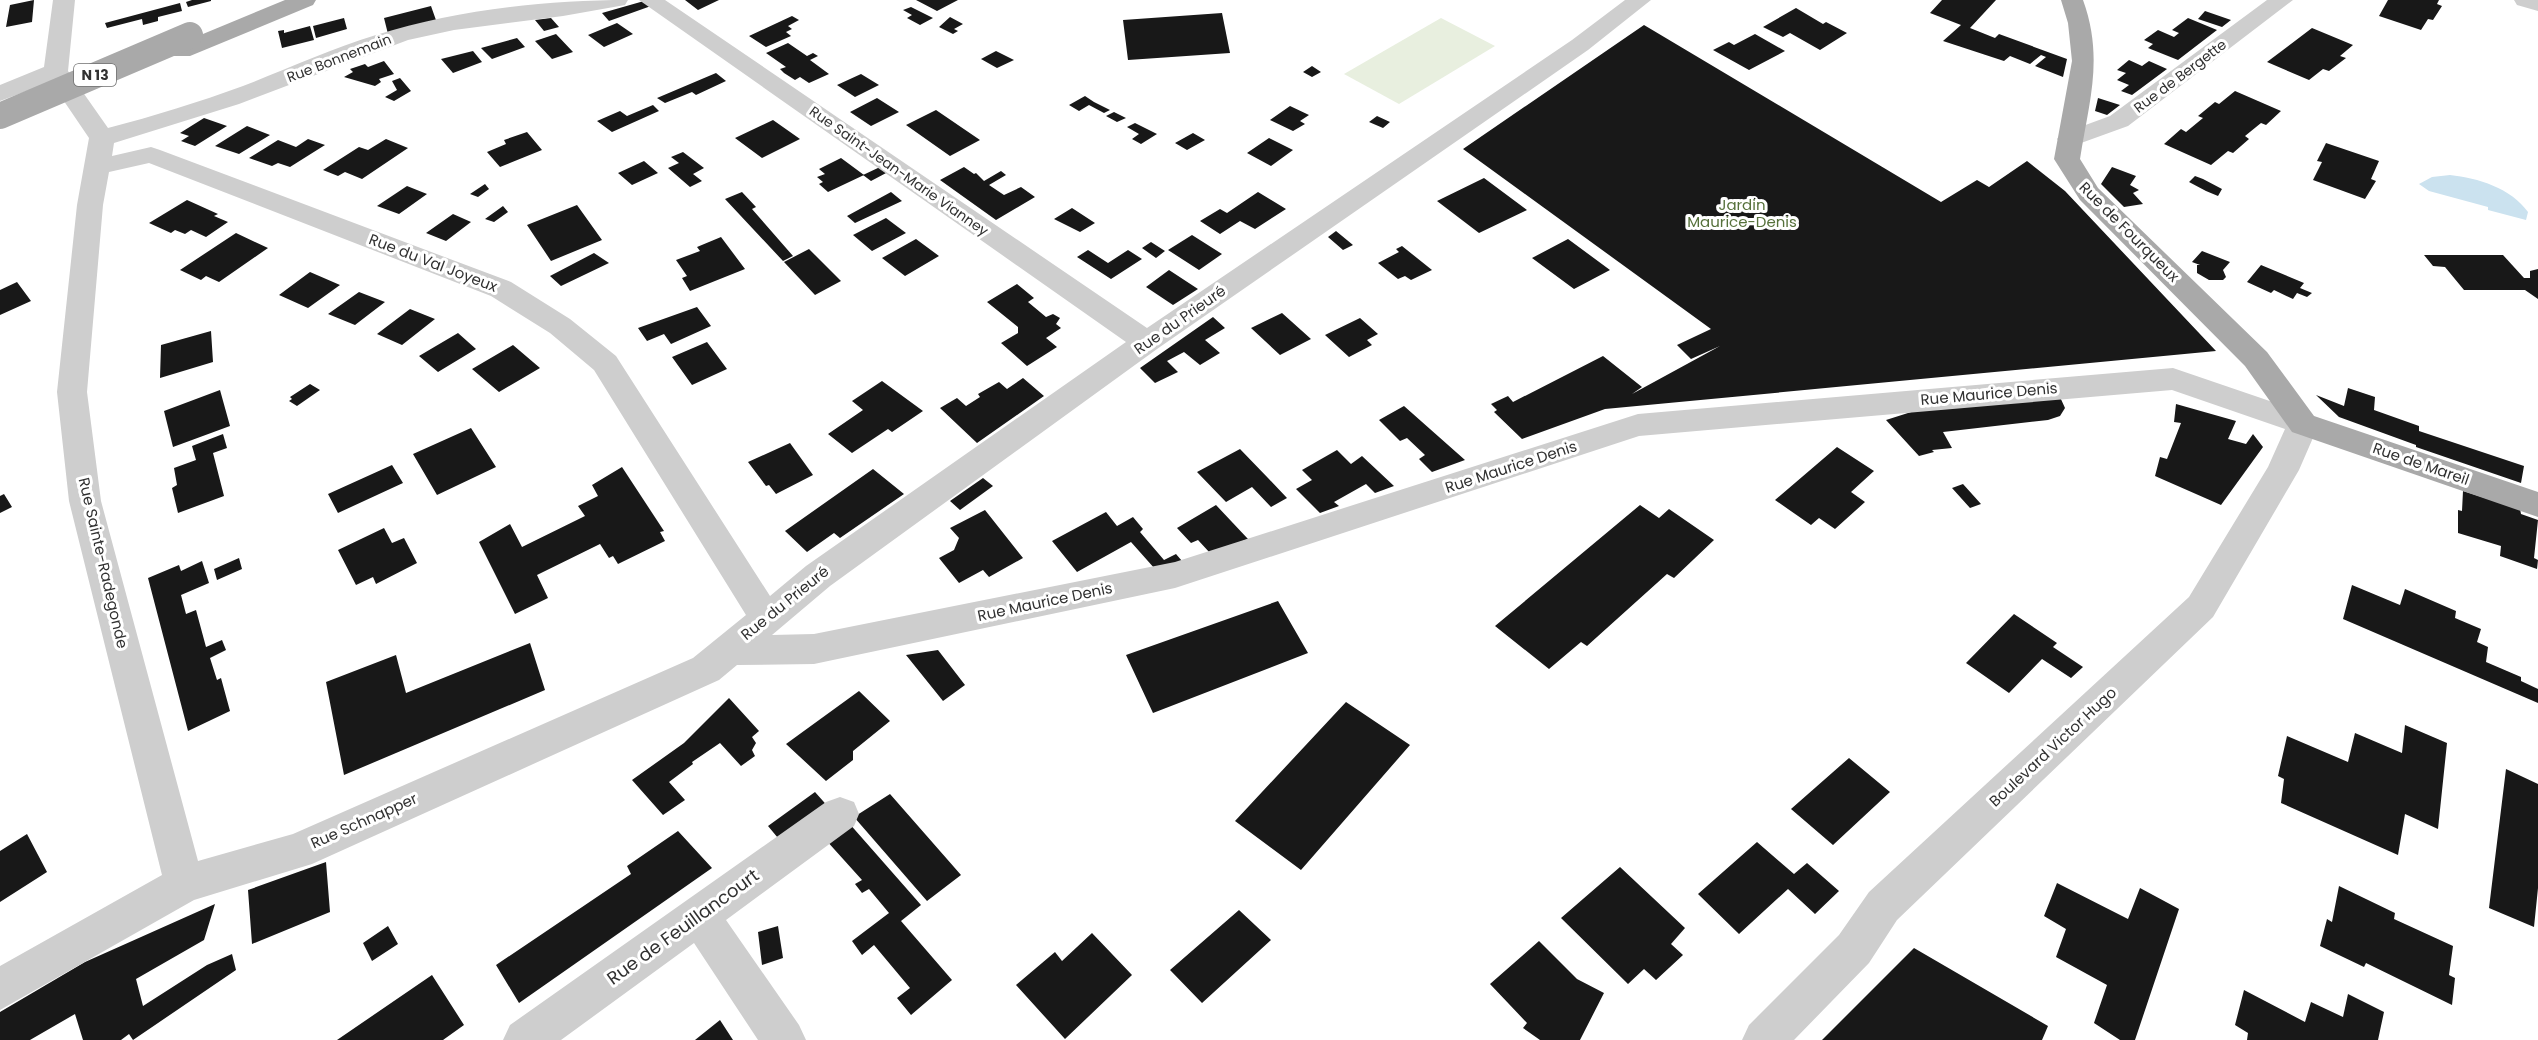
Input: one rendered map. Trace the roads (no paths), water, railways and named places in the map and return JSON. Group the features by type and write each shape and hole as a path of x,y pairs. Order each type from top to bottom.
{"main road":[{"name":"N 13","path":"0,135 275,0"},
{"name":"N 13","path":"0,116 186,43 305,0"},
{"name":"Rue de Fourqueux","path":"2072,0 2080,23 2084,61 2067,159 2078,180 2256,359 2303,424"},
{"name":"Rue de Mareil","path":"2303,424 2538,505"}],"street":[{"path":"64,0 56,71 100,153"},
{"name":"Rue Bonnemain","path":"100,153 358,48 402,34 449,23 617,0"},
{"name":"Rue Saint-Jean-Marie Vianney","path":"650,0 1147,342"},
{"name":"Rue du Prieuré","path":"727,650 818,576 1147,342 1580,45 1640,0"},
{"name":"Rue de Bergette","path":"2070,139 2119,122 2282,0"},
{"path":"2525,0 2538,4"},
{"path":"0,94 56,71"},
{"name":"Rue du Val Joyeux","path":"100,153 151,155 501,289 560,326 604,363 766,618"},
{"name":"Rue Sainte-Radegonde","path":"100,153 90,205 72,392 86,501 184,884"},
{"name":"Rue Maurice Denis","path":"727,650 814,649 1174,575 1638,425 2173,379 2303,424"},
{"name":"Boulevard Victor Hugo","path":"1764,1040 1854,949 1883,906 2201,607 2283,470 2303,424"},
{"name":"Rue Schnapper","path":"0,989 184,884 298,850 706,669 727,650"},
{"name":"Rue de Feuillancourt","path":"525,1040 840,814"},
{"path":"699,916 784,1040"}],"water":[{"path":"2450,175 2483,182 2503,191 2513,197 2528,212 2526,220 2429,191 2419,184 2432,177"}],"park label":[{"name":"Jardin Maurice-Denis","path":"1742,214"}]}
